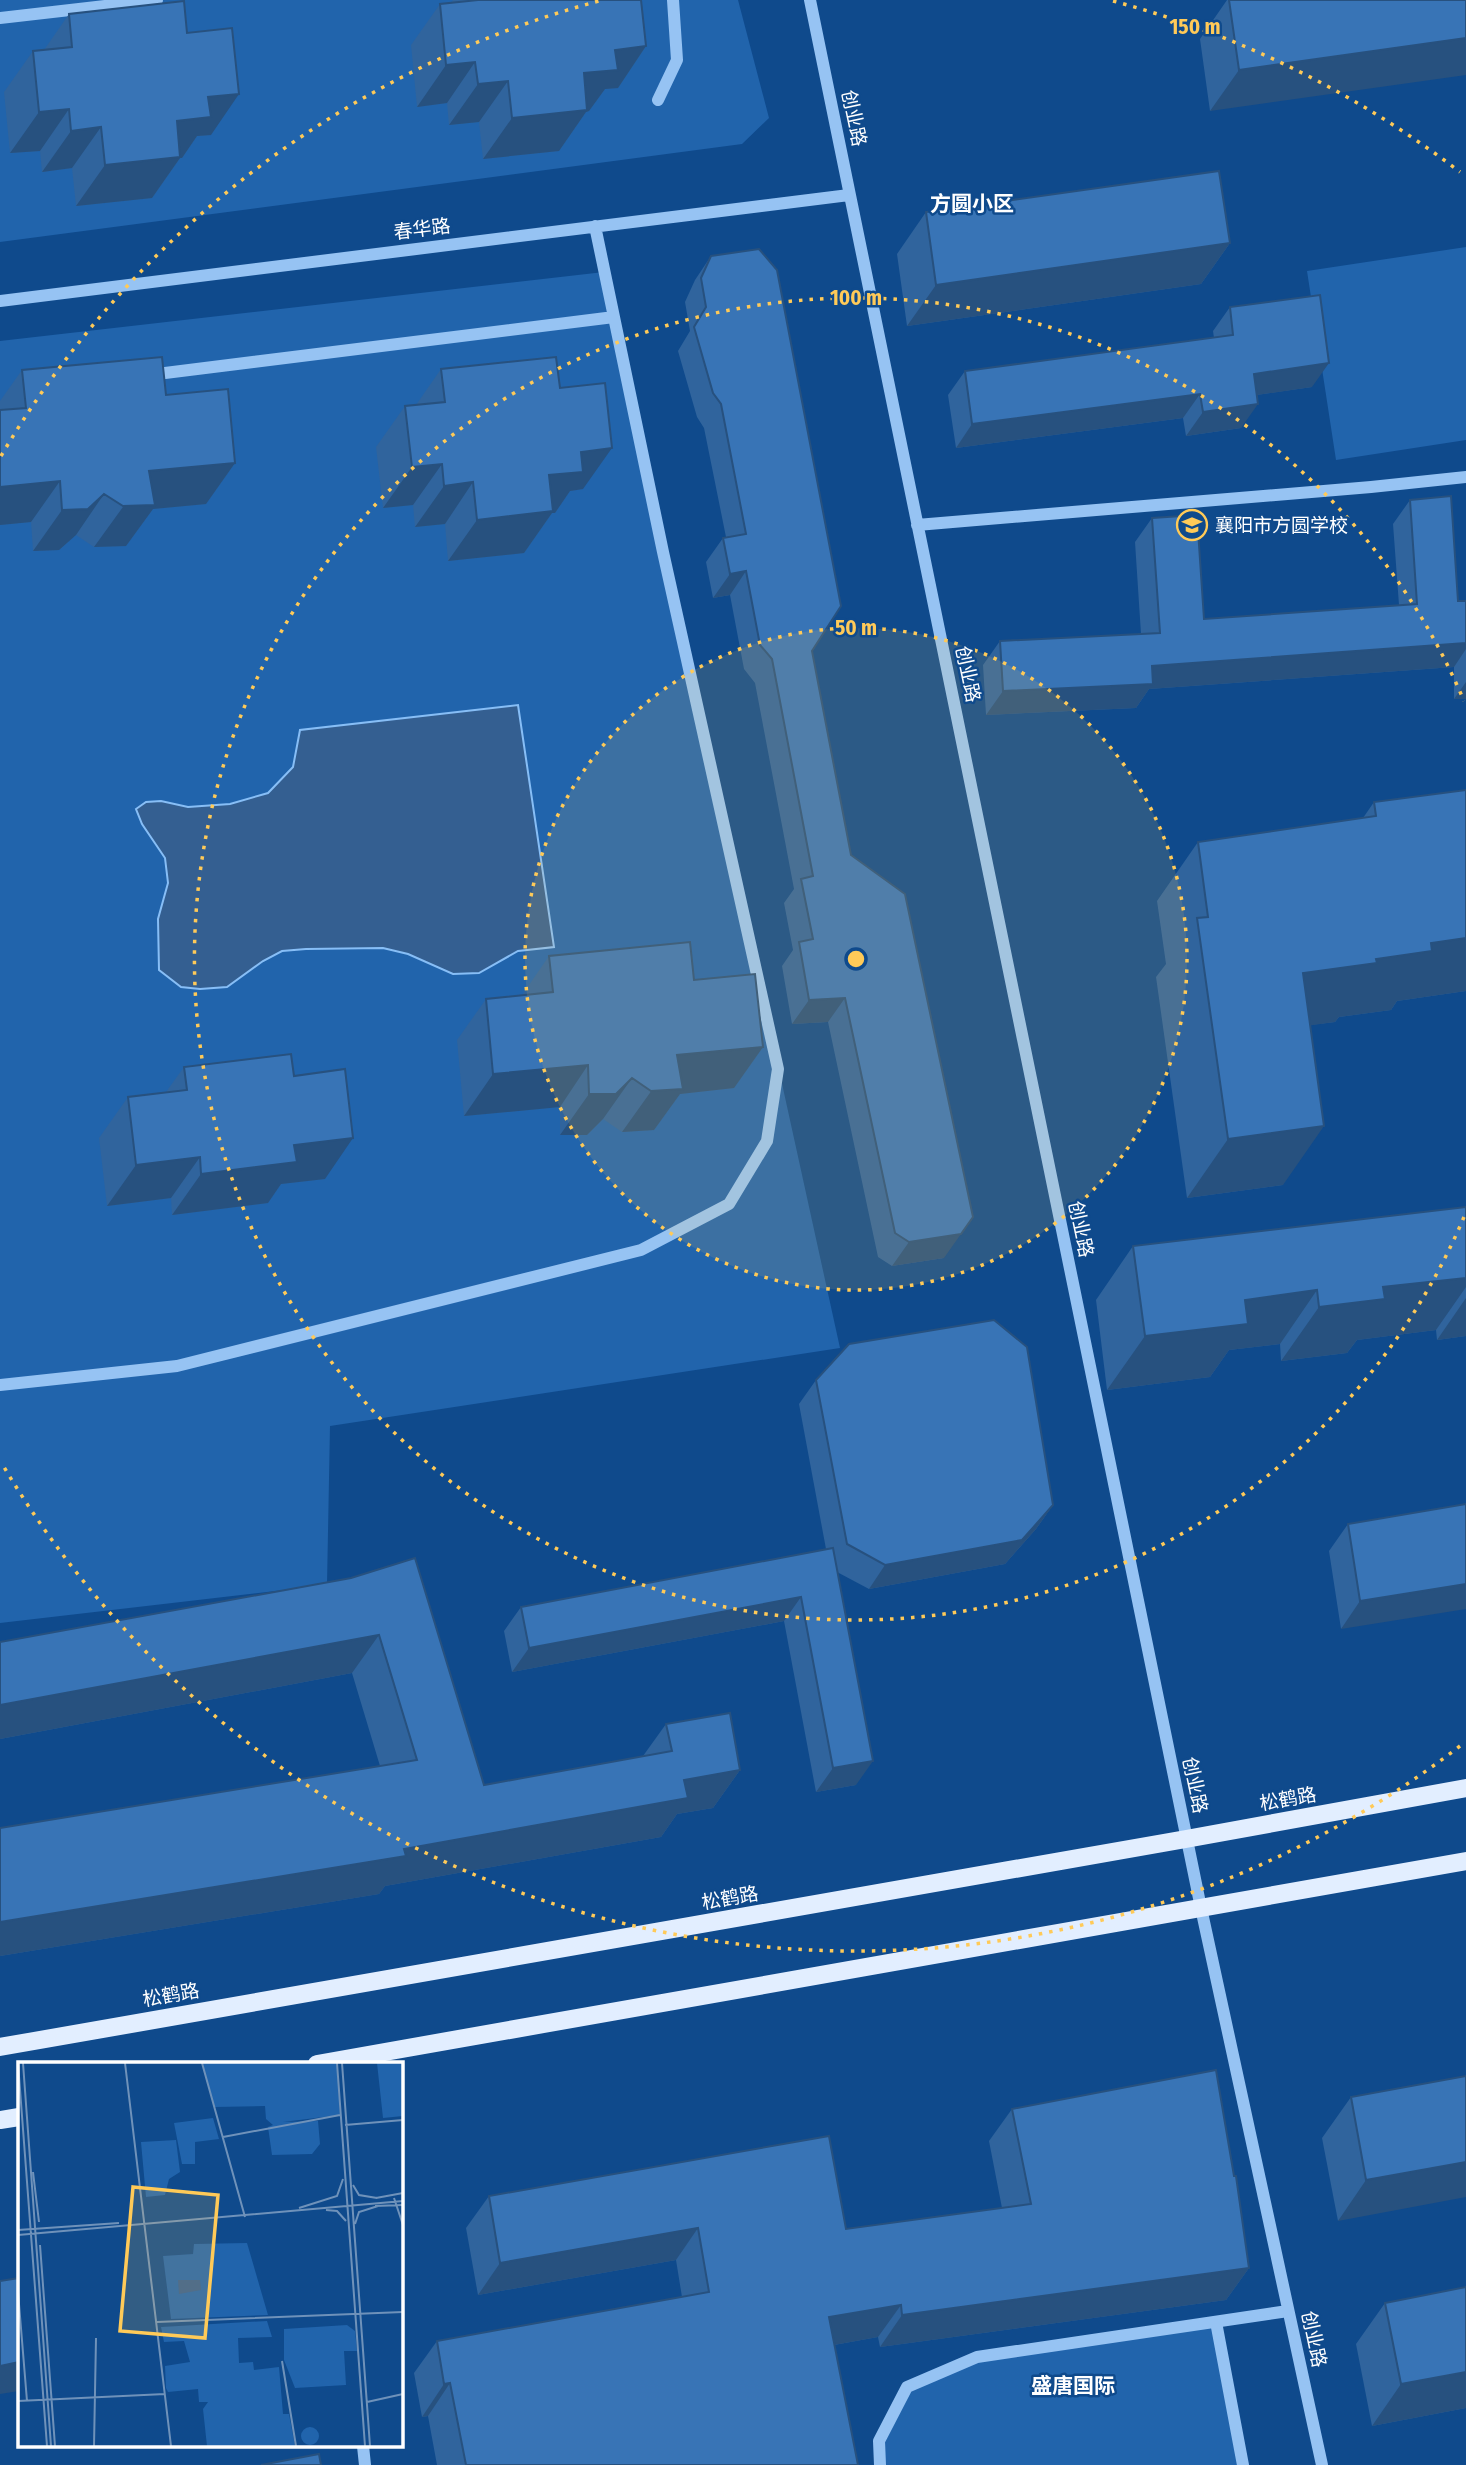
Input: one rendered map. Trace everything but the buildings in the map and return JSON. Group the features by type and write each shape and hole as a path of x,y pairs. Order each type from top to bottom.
{"main road":[{"name":"松鹤路","path":"0,2047 1466,1788"},
{"path":"328,2062 1466,1861"},
{"path":"0,2120 18,2117"}],"street":[{"path":"0,18 157,0"},
{"path":"657,100 677,60 673,0"},
{"name":"创业路","path":"810,0 1200,1908 1322,2465"},
{"name":"春华路","path":"0,301 849,195"},
{"path":"0,1385 177,1366 641,1250 729,1204 767,1141 778,1069 663,552 595,226"},
{"path":"136,377 614,317"},
{"path":"917,525 1466,477"},
{"path":"880,2465 879,2441 907,2387 977,2357 1289,2311"},
{"path":"1216,2322 1243,2465"}],"shaded area":[{"path":"0,0 738,0 769,118 742,144 0,242"},
{"path":"1466,247 1466,440 1336,460 1307,271"},
{"path":"604,272 840,1348 330,1426 327,1585 0,1623 0,341"},
{"path":"518,705 554,947 518,951 479,973 453,974 408,954 383,948 282,951 227,987 181,987 159,970 158,919 168,883 165,858 142,824 136,809 146,802 161,801 188,807 230,804 268,793 293,767 300,730"},
{"path":"1216,2322 1243,2465 880,2465 879,2441 907,2387 977,2357"}],"place":[{"name":"襄阳市方圆学校","path":"1192,525"}],"district":[{"name":"方圆小区","path":"972,204"},
{"name":"盛唐国际","path":"1073,2386"}]}
